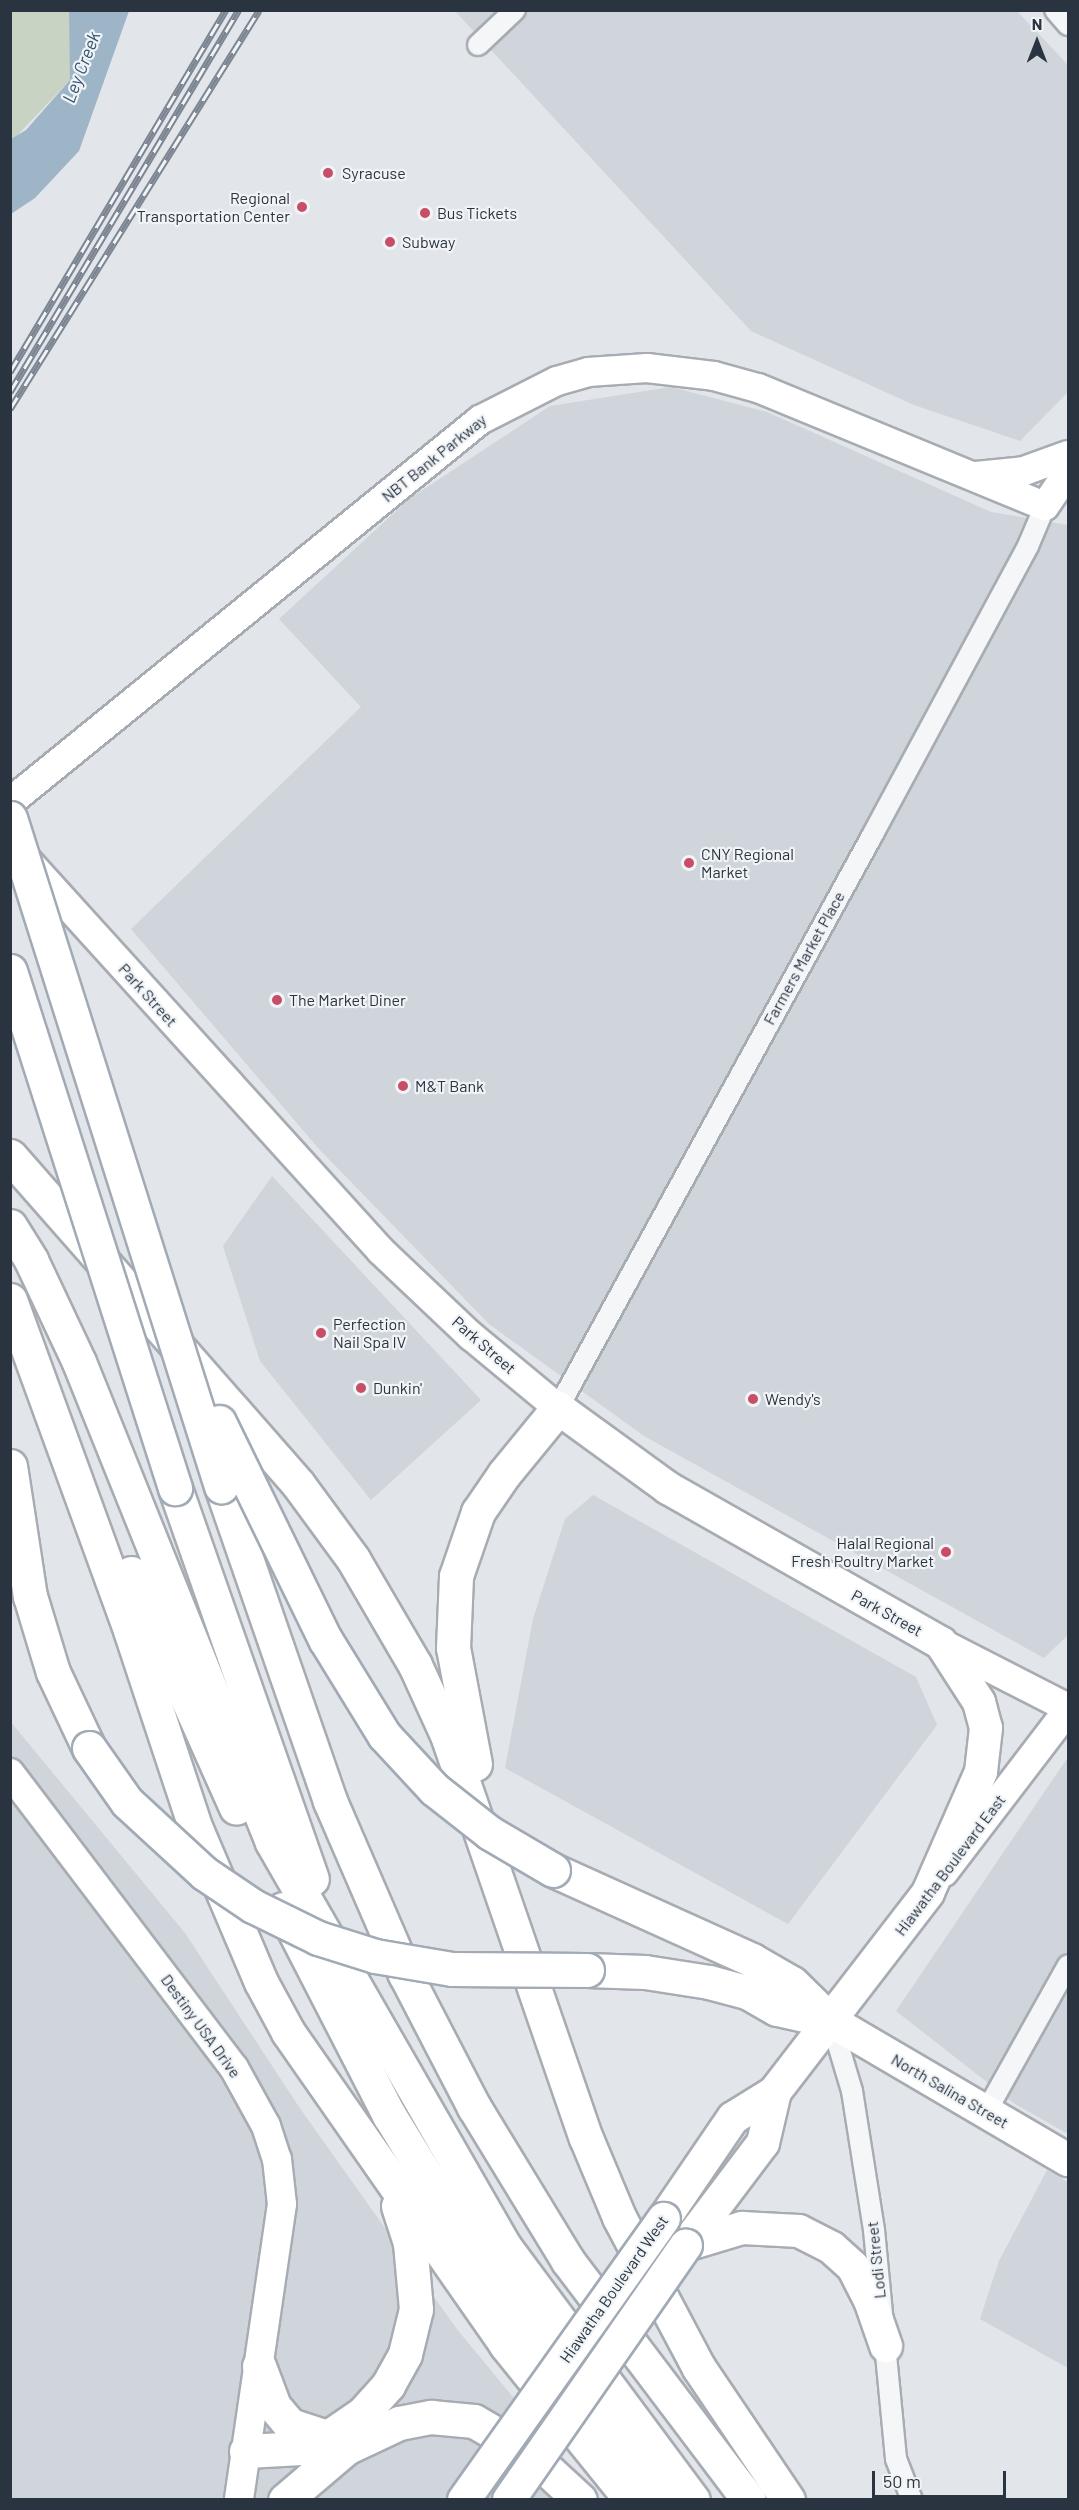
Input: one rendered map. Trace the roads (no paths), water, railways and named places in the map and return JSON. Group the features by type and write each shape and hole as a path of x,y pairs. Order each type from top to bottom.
{"highway":[{"path":"10,818 221,1486 330,1801 405,1974 474,2107 568,2261 749,2499"},
{"path":"10,971 175,1488 308,1869 417,2097"},
{"path":"10,1156 298,1484 353,1559 415,1665 447,1735 586,2138 619,2217 699,2368 788,2499"},
{"path":"10,1226 31,1260 79,1362 272,1842 505,2247 693,2499"},
{"path":"10,1300 130,1630 196,1829 233,1921 288,2032 506,2345 631,2499"},
{"path":"173,1329 325,1639 384,1735 434,1789 490,1833 553,1870 752,1960 792,1983 831,2021"},
{"path":"40,1378 306,1955 389,2115 478,2260 573,2392 618,2448 667,2499"},
{"path":"507,1909 460,1696 453,1648 452,1608 463,1549 478,1512 504,1474 558,1408"},
{"path":"10,1466 30,1596 53,1672 89,1748 127,1802 204,1873 253,1906 318,1938 375,1956 452,1969 645,1972 709,1982 747,1992 777,2009 831,2021"},
{"path":"285,2499 388,2385 405,2354 416,2309 410,2243 379,2163"},
{"path":"259,2366 274,2406 290,2425 337,2443"},
{"path":"245,2459 337,2443 399,2423 432,2417 474,2421 529,2453 580,2499"}],"main road":[{"name":"Park Street","path":"558,1408 668,1488 941,1643"},
{"path":"928,1893 981,1772 986,1751 986,1728 979,1702 941,1643"},
{"name":"Hiawatha Boulevard East","path":"831,2021 928,1893"},
{"name":"Hiawatha Boulevard West","path":"464,2499 733,2118 775,2092 831,2021"},
{"name":"North Salina Street","path":"831,2021 1068,2160"},
{"name":"Hiawatha Boulevard West","path":"509,2499 686,2245 763,2144 775,2092"},
{"path":"686,2245 742,2228 766,2226 799,2231 815,2239 832,2248 853,2267 870,2300 886,2346"}],"street":[{"path":"478,45 515,10"},
{"path":"1055,10 1068,25"},
{"name":"NBT Bank Parkway","path":"10,802 480,420 557,381 588,372 647,368 714,376 758,388 1045,506"},
{"name":"NBT Bank Parkway","path":"971,476 1024,471 1068,454"},
{"path":"1045,506 1068,472"},
{"name":"Farmers Market Place","path":"558,1408 870,840 1028,546 1045,506"},
{"name":"Park Street","path":"10,842 381,1251 471,1336 558,1408"},
{"name":"Park Street","path":"941,1643 1068,1709"},
{"name":"Hiawatha Boulevard East","path":"928,1893 1068,1709"},
{"name":"Destiny USA Drive","path":"10,1773 234,2068 266,2126 277,2159 282,2204 239,2499"},
{"path":"986,2112 1068,1965"},
{"name":"Lodi Street","path":"831,2021 852,2091 874,2230 896,2459 912,2499"}],"water":[{"name":"Ley Creek","path":"69,11 129,11 79,151 35,198 11,214 11,139 26,130 70,80"}],"railway":[{"path":"10,372 226,10"},
{"path":"10,392 239,10"},
{"path":"10,409 259,10"}],"place":[{"name":"Syracuse","path":"328,173"},
{"name":"Regional Transportation Center","path":"302,207"},
{"name":"Bus Tickets","path":"425,213"},
{"name":"Subway","path":"390,242"},
{"name":"CNY Regional Market","path":"689,863"},
{"name":"The Market Diner","path":"277,1000"},
{"name":"M&T Bank","path":"403,1086"},
{"name":"Perfection Nail Spa IV","path":"321,1333"},
{"name":"Dunkin'","path":"361,1388"},
{"name":"Wendy's","path":"753,1399"},
{"name":"Halal Regional Fresh Poultry Market","path":"946,1552"}]}
